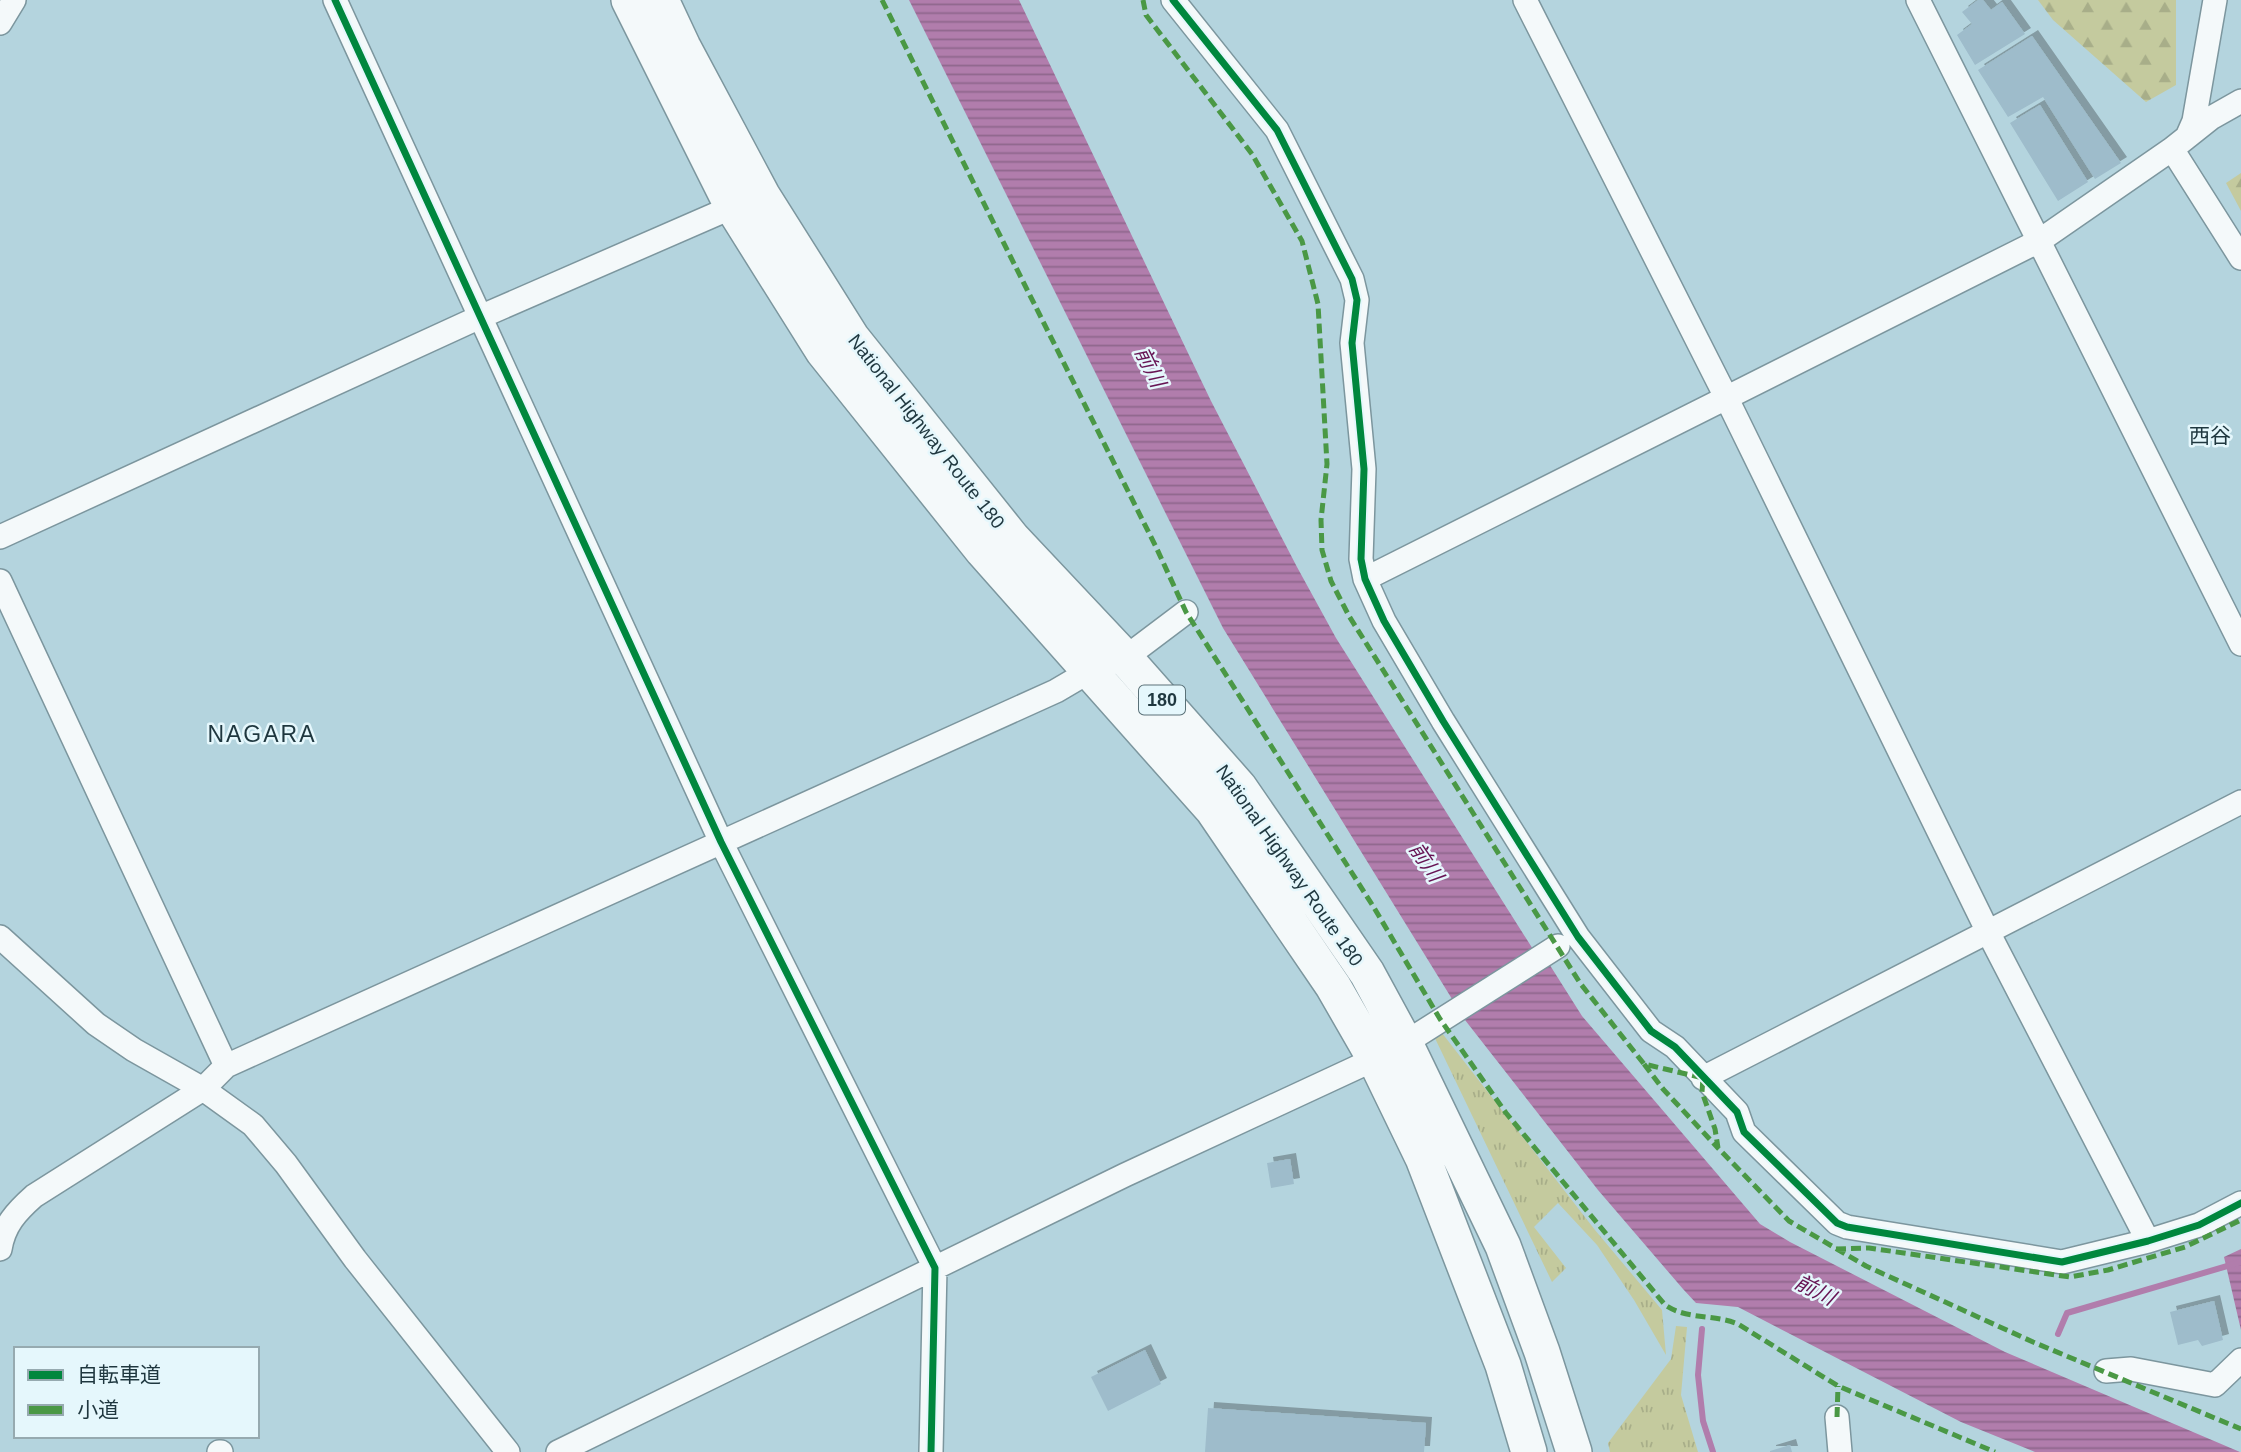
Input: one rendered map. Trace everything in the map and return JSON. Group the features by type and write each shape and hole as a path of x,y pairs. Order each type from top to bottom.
{"highway":[{"name":"National Highway Route 180","path":"629,0 747,200 852,338 1012,538 1125,657 1240,787 1367,973 1423,1158 1503,1365 1530,1452"},
{"name":"National Highway Route 180","path":"661,0 747,200 822,351 983,551 1213,810 1333,986 1390,1051 1503,1246 1542,1352 1574,1452"}],"street":[{"path":"0,23 14,0"},
{"path":"335,0 722,842 935,1268 931,1452"},
{"path":"1173,0 1277,130 1352,279 1357,300 1352,343 1364,469 1361,559 1365,579 1384,621 1578,937 1651,1031 1675,1047 1737,1112 1744,1132 1837,1223 1847,1227 2062,1262 2148,1241 2199,1225 2241,1203"},
{"path":"1525,0 1727,399 1988,932 2148,1241"},
{"path":"1918,0 2241,644"},
{"path":"2180,143 2194,121 2215,0"},
{"path":"1365,579 2039,241 2180,143 2211,118 2241,101"},
{"path":"2180,143 2241,258"},
{"path":"0,537 480,317 747,200"},
{"path":"0,581 226,1066"},
{"path":"0,1250 4,1217 203,1089 226,1066 1056,691 1090,671 1125,657 1186,612"},
{"path":"1703,1078 2241,802"},
{"path":"0,937 96,1024 134,1050 203,1089 253,1125 508,1452"},
{"path":"558,1452 1125,1175 1390,1051 1554,948"},
{"path":"2106,1371 2131,1369 2215,1385 2241,1360"},
{"path":"1837,1417 1840,1452"}],"green space":[{"path":"2038,0 2176,0 2176,85 2146,102 2053,20"},
{"path":"2241,173 2241,211 2226,183"},
{"path":"1432,1032 1442,1033 1595,1230 1662,1310 1666,1355 1634,1300 1597,1245 1558,1203 1534,1227 1566,1268 1552,1282"},
{"path":"1676,1326 1687,1327 1681,1395 1698,1452 1610,1452 1608,1443 1671,1359"}],"water":[{"name":"前川","path":"909,0 1019,0 1211,401 1336,638 1536,954 1546,959 1582,1016 1760,1224 2005,1352 2240,1452 2035,1452 1961,1422 1738,1307 1696,1303 1683,1289 1598,1190 1465,1020 1223,628"},
{"path":"2241,1249 2241,1330 2224,1257"}],"building":[{"path":"1978,0 1983,0 1991,10 2002,2 2025,34 1975,65 1957,35 1972,24 1962,12"},
{"path":"2032,36 2121,163 2095,179 2043,97 2008,117 1978,70"},
{"path":"2040,105 2088,182 2058,201 2010,123"},
{"path":"1290,1159 1294,1184 1271,1188 1267,1163"},
{"path":"2214,1301 2223,1340 2202,1346 2198,1340 2178,1345 2170,1312"},
{"path":"1145,1350 1161,1384 1108,1411 1091,1377"},
{"path":"1208,1408 1426,1423 1424,1452 1205,1452"},
{"path":"1790,1445 1792,1452 1770,1452 1770,1451"}],"waterway":[{"path":"2058,1334 2067,1313 2241,1262"},
{"path":"1702,1329 1698,1375 1703,1421 1713,1452"}],"marked path":[{"path":"882,0 1186,612 1373,906 1440,1019 1506,1113 1665,1305 1682,1313 1738,1324 1838,1386 1995,1452"},
{"path":"1143,0 1146,15 1252,154 1302,241 1318,304 1327,464 1321,520 1322,550 1331,581 1349,616 1580,983 1644,1064 1703,1078 1702,1092 1715,1129 1718,1148 1789,1221 1866,1266 2033,1342 2241,1429"},
{"path":"1644,1064 1663,1089 1718,1148"},
{"path":"1836,1249 1869,1248 2070,1277 2108,1270 2185,1247 2241,1220"},
{"path":"1837,1417 1838,1386"}],"cycle path":[{"path":"335,0 721,842 935,1268 931,1452"},
{"path":"1173,0 1277,130 1352,279 1357,300 1352,343 1364,469 1361,559 1365,579 1384,621 1578,937 1651,1031 1675,1047 1737,1112 1744,1132 1837,1223 1847,1227 2062,1262 2148,1241 2199,1225 2241,1203"}],"district":[{"name":"西谷","path":"2210,436"},
{"name":"NAGARA","path":"262,734"}]}
